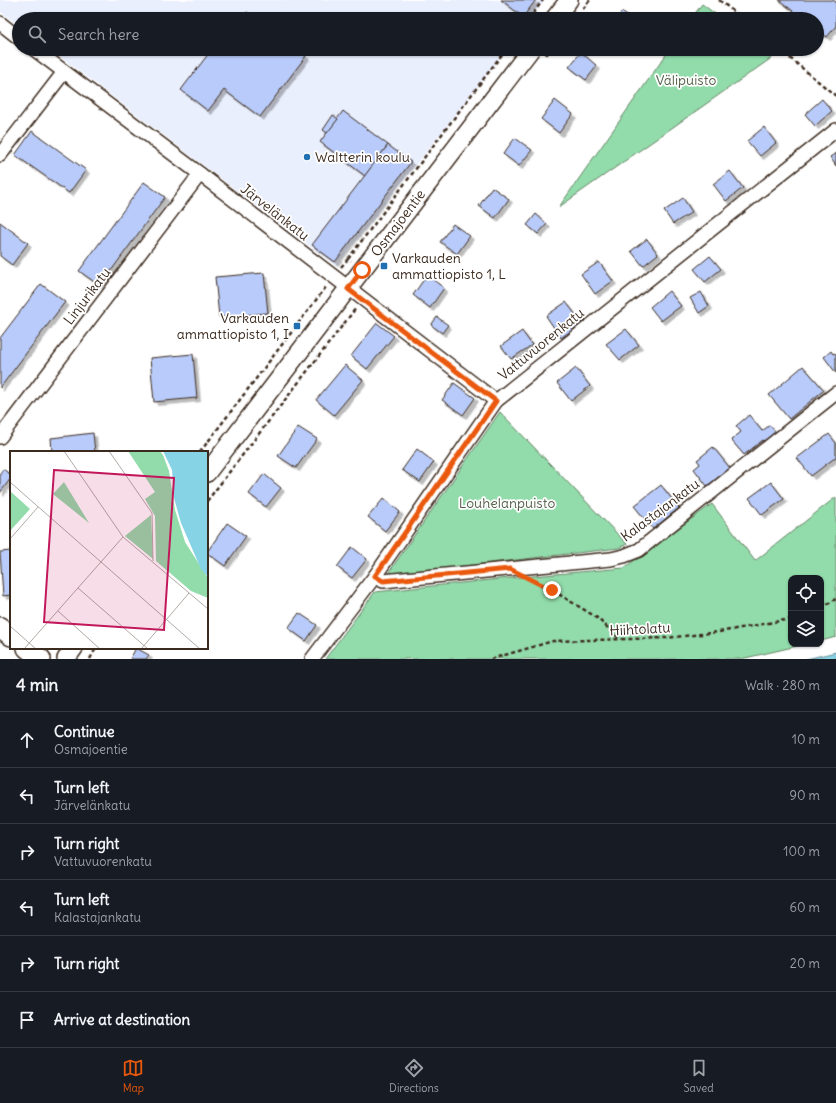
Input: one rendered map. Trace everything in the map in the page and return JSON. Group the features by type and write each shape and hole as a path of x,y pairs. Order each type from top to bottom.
{"main road":[{"path":"0,627 10,635"},
{"path":"28,649 42,659"}],"street":[{"path":"560,12 569,0"},
{"path":"0,23 12,32"},
{"name":"Järvelänkatu","path":"43,56 496,401"},
{"name":"Osmajoentie","path":"208,472 526,56"},
{"path":"0,155 64,72"},
{"name":"Vattuvuorenkatu","path":"312,659 375,576 496,401 836,130"},
{"name":"Linjurikatu","path":"0,437 200,174"},
{"name":"Kalastajankatu","path":"375,576 383,581 611,559 624,556 639,550 836,393"},
{"path":"66,659 73,649"}],"path":[{"path":"534,12 543,0"},
{"path":"719,0 734,12"},
{"path":"348,259 501,56"},
{"path":"787,56 836,96"},
{"path":"510,569 552,590 596,617 620,640"},
{"path":"824,606 836,598"},
{"name":"Hiihtolatu","path":"491,659 553,642 666,638 719,632 788,620"},
{"path":"90,659 95,649"}],"shaded area":[{"path":"0,0 545,0 536,12 12,12 12,20 0,11"},
{"name":"Waltterin koulu","path":"59,56 501,56 336,266"}],"green space":[{"path":"702,4 713,12 696,12"},
{"name":"Välipuisto","path":"665,56 773,57 559,207"},
{"name":"Louhelanpuisto","path":"500,412 627,544 619,548 387,575"},
{"path":"836,497 836,637 824,640 824,575 788,575 788,647 793,647 741,659 325,659 375,592 624,568 712,504 755,561"}],"water":[{"path":"836,652 836,659 806,659"}],"building":[{"path":"501,0 536,0 527,12 517,12"},
{"path":"779,0 833,0 836,2 836,26 827,37 824,35 824,12 794,12"},
{"path":"207,56 306,56 260,117 224,90 208,111 181,90"},
{"path":"578,56 586,56 597,66 586,80 569,67"},
{"path":"822,99 832,111 815,126 805,114"},
{"path":"555,100 573,114 559,133 541,119"},
{"path":"343,111 388,145 365,176 320,142"},
{"path":"333,115 338,119 327,133 323,130"},
{"path":"764,127 776,143 760,156 747,141"},
{"path":"32,131 86,170 69,193 15,155"},
{"path":"515,138 532,150 519,166 503,154"},
{"path":"388,145 411,162 335,262 312,245"},
{"path":"836,153 836,166 830,157"},
{"path":"730,171 743,188 726,201 713,184"},
{"path":"144,182 165,197 100,286 79,271"},
{"path":"492,187 509,199 495,218 479,206"},
{"path":"683,198 692,212 673,224 664,211"},
{"path":"536,214 547,224 538,234 527,225"},
{"path":"0,222 28,243 12,265 0,256"},
{"path":"453,224 470,236 457,254 440,242"},
{"path":"647,239 658,254 643,266 631,251"},
{"path":"710,256 721,269 705,282 694,269"},
{"path":"599,262 613,281 595,294 581,274"},
{"path":"264,273 268,313 219,317 215,277"},
{"path":"427,275 444,288 430,308 413,295"},
{"path":"41,284 65,302 0,388 0,338"},
{"path":"669,291 681,306 661,321 650,307"},
{"path":"701,292 709,306 699,313 690,298"},
{"path":"566,302 582,323 561,338 546,316"},
{"path":"437,317 448,325 442,333 431,325"},
{"path":"377,323 394,336 367,369 351,356"},
{"path":"626,329 639,345 620,360 606,344"},
{"path":"522,331 532,345 511,359 501,346"},
{"path":"831,351 836,355 836,373 824,357"},
{"path":"193,354 197,398 154,402 150,358"},
{"path":"345,365 363,380 334,415 316,400"},
{"path":"803,366 824,390 789,419 769,395"},
{"path":"576,368 590,386 571,401 557,383"},
{"path":"454,383 475,398 463,415 442,400"},
{"path":"749,415 762,431 770,425 776,433 765,443 763,440 744,455 731,440 741,432 736,426"},
{"path":"298,427 317,439 296,468 278,456"},
{"path":"93,433 95,451 52,451 51,438"},
{"path":"829,434 836,443 836,457 811,476 797,458"},
{"path":"713,447 730,468 707,486 694,469 700,464 697,460"},
{"path":"417,449 434,462 420,482 402,470"},
{"path":"3,469 10,474 10,479 0,493 0,473"},
{"path":"264,474 281,488 266,507 249,494"},
{"path":"771,482 784,499 762,515 749,498"},
{"path":"661,485 679,508 653,529 634,506"},
{"path":"384,498 400,512 385,531 368,517"},
{"path":"227,523 246,536 225,566 208,554 208,551"},
{"path":"352,547 367,559 352,578 337,567"},
{"path":"10,551 10,595 3,596 0,552"},
{"path":"299,613 317,625 306,641 288,628"},
{"path":"135,649 149,655 146,659 130,659"}],"place":[{"name":"Waltterin koulu","path":"307,157"},
{"name":"Varkauden ammattiopisto 1, L","path":"384,266"},
{"name":"Varkauden ammattiopisto 1, I","path":"297,326"}],"route":[{"path":"362,270 348,289 496,401 375,576 383,581 510,569 552,590"}]}
